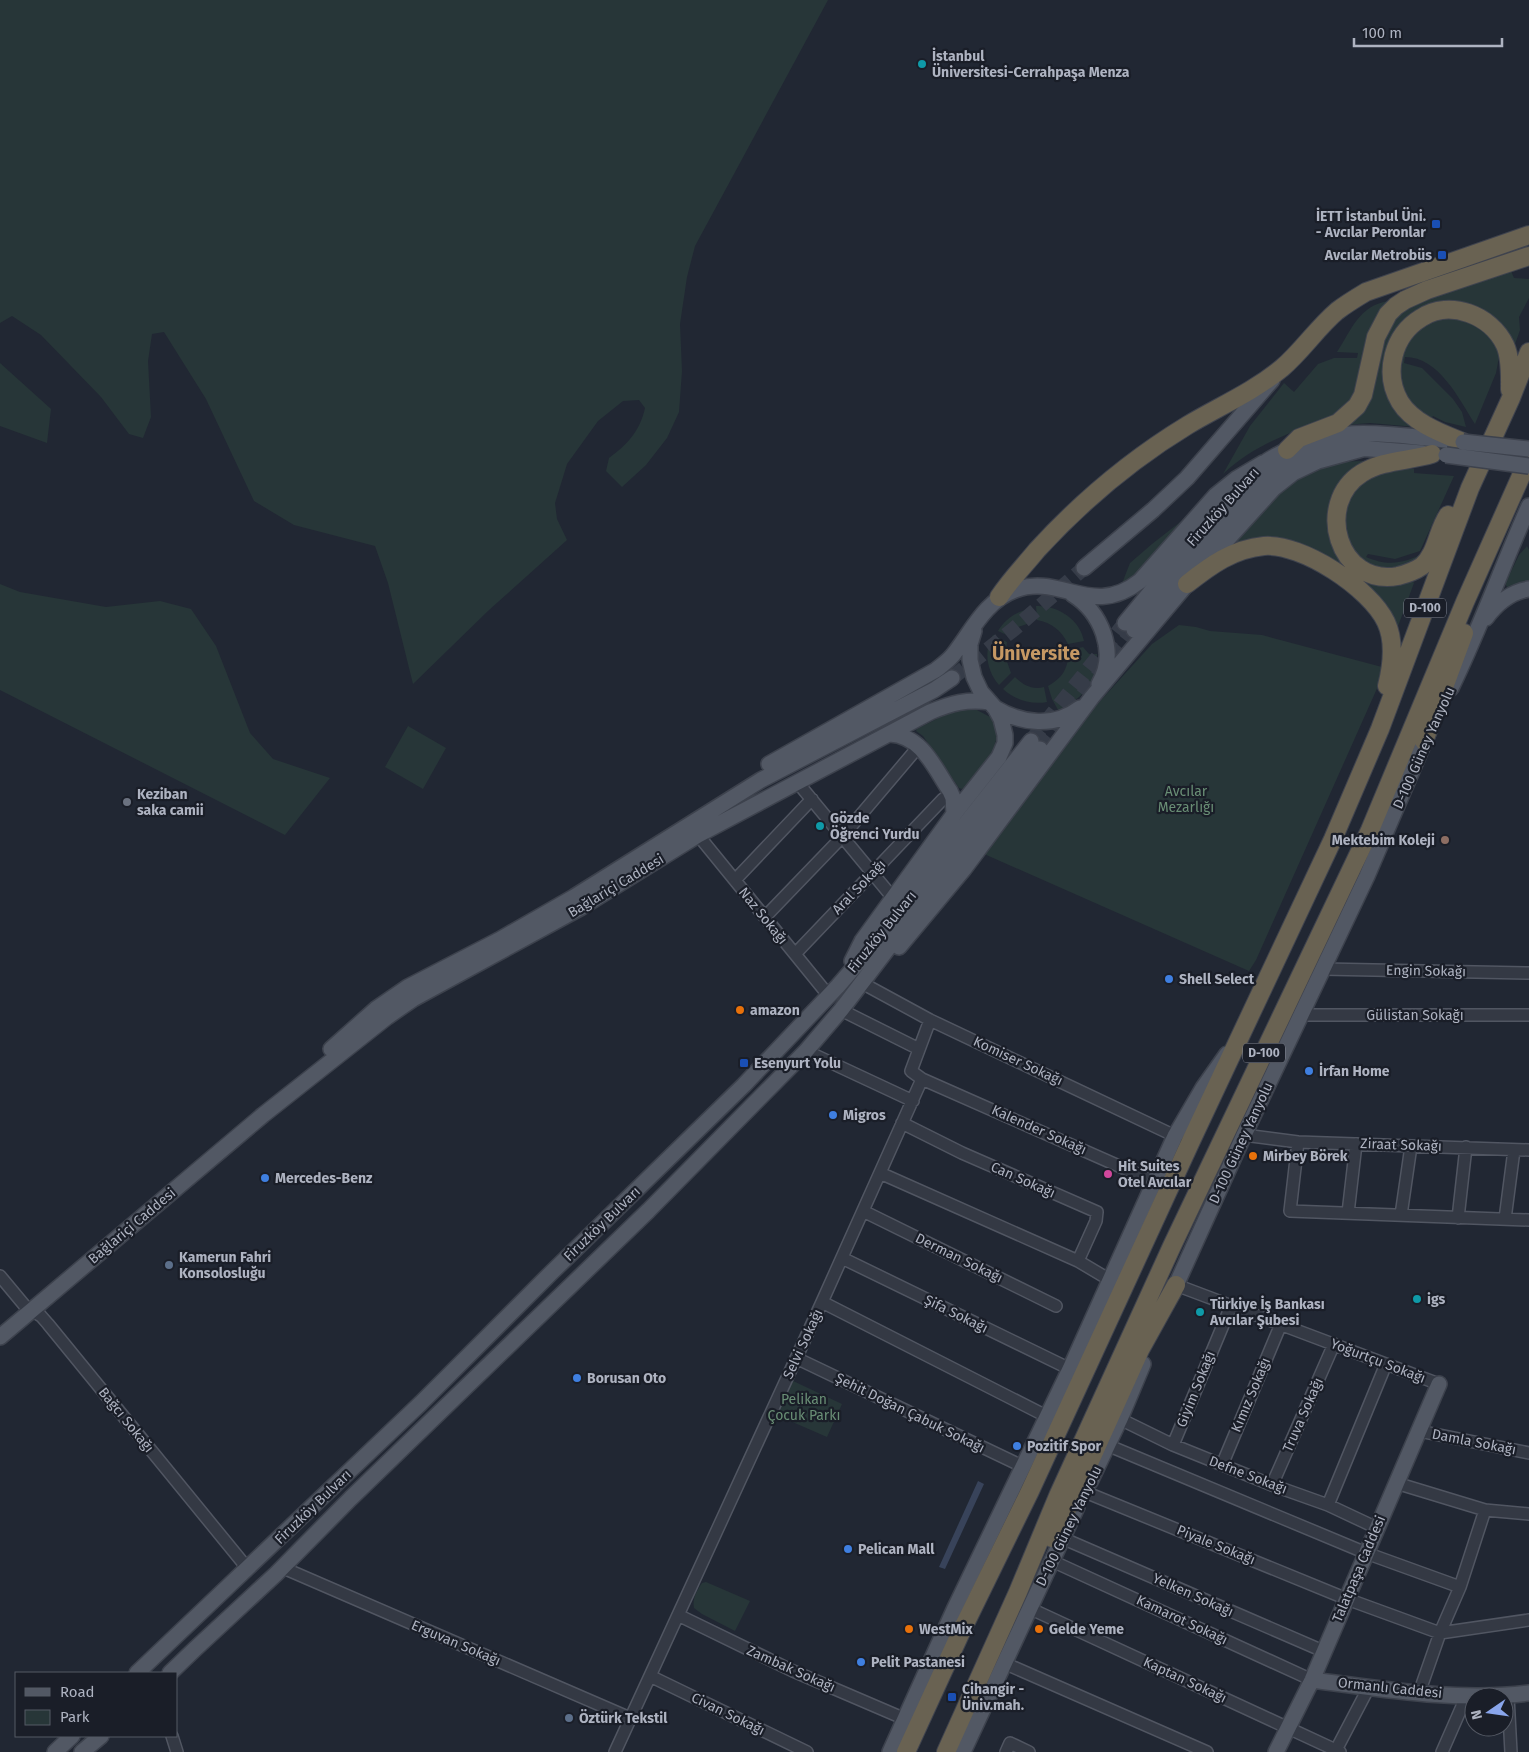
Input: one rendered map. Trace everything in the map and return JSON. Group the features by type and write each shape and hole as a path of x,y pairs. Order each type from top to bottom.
{"highway":[{"path":"999,597 1014,576 1079,507 1131,465 1183,428 1242,396 1282,367 1338,310 1366,292 1529,235"},
{"path":"1287,450 1299,438 1338,423 1357,406 1363,396 1376,337 1388,314 1396,306 1427,290 1529,256"},
{"path":"1463,442 1432,429 1411,414 1400,402 1394,388 1391,371 1392,359 1397,345 1411,325 1422,316 1446,310 1478,316 1490,325 1501,339 1507,353 1511,398"},
{"name":"D-100","path":"906,1752 965,1623 1030,1491 1333,840 1380,729 1470,488 1511,398 1529,352"},
{"path":"1439,455 1393,462 1373,468 1363,472 1346,488 1337,509 1336,532 1345,554 1353,564 1365,572 1393,577 1415,570 1423,565 1431,555 1446,518 1470,488"},
{"name":"D-100","path":"946,1752 1024,1578 1058,1496 1168,1255 1370,830 1465,602 1529,458"},
{"path":"1424,741 1478,598 1500,526"},
{"path":"1187,584 1221,559 1231,554 1265,546 1283,547 1302,552 1316,559 1352,585 1377,607 1386,622 1389,632 1391,661 1380,729"},
{"path":"1024,1578 1035,1569 1076,1492 1140,1350 1176,1285"}],"main road":[{"path":"1084,568 1153,510 1187,478 1282,367"},
{"name":"Firuzköy Bulvarı","path":"1529,449 1359,432 1327,436 1308,441 1287,450 1263,463 1227,499 1129,626 1253,490 1267,477 1292,461 1316,451 1334,447 1439,455 1529,466"},
{"path":"862,983 890,958 964,869 1092,696 1187,584 1274,488 1293,473 1318,461 1362,449"},
{"path":"721,804 755,772 936,670 952,657 991,604 999,597 1015,590 1036,586 1103,597 1113,596 1131,588 1140,581 1216,495 1236,479 1263,463"},
{"name":"D-100 Güney Yanyolu","path":"963,1752 1062,1538 1120,1419 1176,1285 1244,1135 1367,876 1424,741 1462,666 1529,506"},
{"path":"1477,629 1504,598 1529,589"},
{"path":"993,705 1008,715 1025,721 1044,722 1062,718 1078,710 1092,696 1102,680 1106,661 1106,641 1098,619 1083,600 1071,593"},
{"path":"834,991 862,941 1002,751 1006,736 1001,719 993,705 981,692 974,677 970,660 970,644 977,623"},
{"name":"Bağlariçi Caddesi","path":"471,960 499,940 574,898 760,780 934,690 952,678"},
{"name":"Bağlariçi Caddesi","path":"0,1337 263,1115 309,1068 376,1009 408,987 471,960 580,908 698,835 930,712 954,702 969,700 993,705"},
{"path":"890,734 908,737 920,746 950,790 953,798 954,814"},
{"name":"Firuzköy Bulvarı","path":"138,1672 421,1403 744,1085 834,991 895,920 937,860 1035,745 862,983 806,1051 648,1211 283,1566 171,1672"},
{"path":"890,1752 954,1610 1048,1417 1175,1136 1219,1063 1239,1039"},
{"path":"535,1320 530,1311 531,1308 559,1274 570,1255"},
{"name":"Talatpaşa Caddesi","path":"1276,1752 1312,1680 1439,1384"},
{"path":"283,1566 287,1546 294,1536 325,1507 332,1498 340,1481"},
{"path":"195,1648 204,1628 242,1590 246,1584 248,1569"},
{"name":"Ormanlı Caddesi","path":"1312,1680 1419,1693 1464,1695"},
{"name":"Ormanlı Caddesi","path":"1514,1695 1529,1693"},
{"path":"54,1752 71,1737"},
{"path":"82,1752 100,1737"}],"street":[{"path":"764,917 842,837 920,746"},
{"path":"798,783 893,898"},
{"path":"735,880 812,799"},
{"name":"Aral Sokağı","path":"795,954 943,799"},
{"name":"Naz Sokağı","path":"698,835 795,954 834,991"},
{"name":"Engin Sokağı","path":"1323,969 1529,973"},
{"name":"Komiser Sokağı","path":"862,983 930,1020 1175,1136"},
{"path":"841,1010 919,1049"},
{"name":"Gülistan Sokağı","path":"1300,1015 1529,1015"},
{"path":"922,1079 911,1071 930,1020"},
{"path":"806,1051 913,1100"},
{"name":"Selvi Sokağı","path":"615,1752 632,1723 650,1676 922,1079"},
{"name":"Kalender Sokağı","path":"922,1079 1155,1182"},
{"name":"Can Sokağı","path":"902,1123 962,1153 1097,1212 1096,1221 1078,1262"},
{"name":"Ziraat Sokağı","path":"1244,1135 1298,1142 1529,1150"},
{"path":"1298,1142 1290,1211 1529,1220"},
{"path":"1348,1213 1356,1144"},
{"path":"1401,1215 1411,1146"},
{"path":"1458,1218 1466,1147"},
{"path":"1505,1219 1514,1150"},
{"path":"880,1173 1078,1262 1110,1280"},
{"name":"Derman Sokağı","path":"863,1211 1056,1306"},
{"name":"Şifa Sokağı","path":"842,1258 1070,1369"},
{"name":"Bağcı Sokağı","path":"0,1276 25,1306 41,1316 48,1324 248,1569"},
{"name":"Yoğurtçu Sokağı","path":"1176,1285 1439,1384"},
{"path":"822,1302 1048,1417"},
{"name":"Giyim Sokağı","path":"1173,1445 1231,1306"},
{"name":"Kımız Sokağı","path":"1222,1465 1281,1324"},
{"name":"Truva Sokağı","path":"1272,1485 1334,1344"},
{"name":"Şehit Doğan Çabuk Sokağı","path":"796,1358 1024,1467"},
{"path":"1328,1505 1386,1364"},
{"name":"Defne Sokağı","path":"1120,1419 1173,1445 1272,1485 1328,1505 1377,1528"},
{"name":"Damla Sokağı","path":"1419,1431 1529,1453"},
{"path":"1107,1445 1366,1553 1460,1587"},
{"path":"1396,1484 1485,1510 1529,1514"},
{"name":"Piyale Sokağı","path":"1085,1492 1346,1599 1440,1633"},
{"path":"1419,1693 1440,1633 1460,1587 1485,1510"},
{"name":"Yelken Sokağı","path":"1062,1538 1323,1652"},
{"name":"Kamarot Sokağı","path":"1052,1561 1312,1680"},
{"name":"Erguvan Sokağı","path":"283,1566 297,1574 632,1723"},
{"name":"Kaptan Sokağı","path":"1029,1608 1338,1751"},
{"name":"Zambak Sokağı","path":"678,1615 785,1667 905,1719"},
{"path":"1440,1633 1529,1620"},
{"path":"1004,1663 1207,1752"},
{"name":"Civan Sokağı","path":"650,1676 807,1752"},
{"path":"1338,1751 1369,1687"},
{"path":"1442,1752 1464,1702"},
{"path":"172,1737 177,1752"},
{"path":"1510,1737 1511,1752"},
{"path":"1008,1748 1029,1752"}],"green space":[{"path":"0,0 828,0 695,246 687,277 680,324 682,371 679,412 667,438 646,465 622,487 606,471 609,458 632,437 640,424 645,408 639,400 623,401 598,421 567,464 555,503 557,519 567,540 489,610 413,684 388,583 375,546 294,525 254,501 206,399 164,332 152,334 148,361 151,417 143,438 129,434 101,397 41,335 12,316 0,323"},
{"path":"1510,269 1514,278 1529,279 1529,298 1519,317 1520,330 1514,347 1496,320 1490,315 1484,311 1452,304 1389,350 1416,427 1370,423 1346,425 1392,319 1414,302"},
{"path":"1391,302 1364,376 1348,410 1282,436 1251,452 1223,474 1250,426 1284,383 1294,392 1318,364 1334,358 1357,358 1358,353 1337,352 1363,313 1378,304"},
{"path":"1455,316 1472,323 1494,337 1503,355 1499,357 1496,373 1475,424 1455,392 1438,372 1428,364 1417,359 1405,357 1404,363 1422,368 1453,399 1462,412 1466,427 1445,422 1433,416 1430,420 1416,411 1402,387 1398,371 1401,353 1408,340 1428,322"},
{"path":"0,363 51,409 47,443 0,426"},
{"path":"1372,461 1329,520 1330,542 1339,558 1411,579 1414,583 1397,629 1329,560 1227,547 1262,507 1288,485 1303,476 1319,468 1337,463"},
{"path":"1414,469 1414,473 1454,476 1420,551 1395,559 1368,554 1366,557 1389,563 1403,561 1425,553 1416,564 1381,571 1350,552 1342,513 1356,485 1386,471"},
{"path":"1184,519 1166,543 1128,584 1121,586 1130,563"},
{"path":"1527,546 1529,550 1529,582 1508,588 1505,584 1519,555"},
{"path":"0,584 20,592 106,607 160,601 191,609 216,646 250,733 273,759 330,778 285,835 0,690"},
{"path":"1036,606 1052,608 1073,620 1082,633 1084,641 1068,644 1056,628 1037,620"},
{"path":"1029,609 1030,623 1018,627 1009,636 998,631 1011,617"},
{"name":"Avcılar Mezarlığı","path":"1179,625 1210,631 1262,635 1382,667 1379,684 1256,960 1249,971 982,853 1082,721 1152,644"},
{"path":"993,635 1007,642 1005,656 1011,673 999,685 989,667 987,654"},
{"path":"1083,647 1089,654 1097,654 1097,664 1092,681 1074,701 1058,710 1048,686 1064,672 1068,651"},
{"path":"1015,677 1028,686 1044,687 1047,702 1029,702 1018,699 1003,689"},
{"path":"963,708 975,709 992,718 996,729 996,738 990,756 962,789 959,788 923,736 916,731 952,711"},
{"path":"408,726 446,748 423,789 385,767"},
{"name":"Pelikan Çocuk Parkı","path":"791,1380 842,1404 827,1437 774,1414"},
{"path":"706,1582 750,1601 735,1631 694,1608 694,1598 702,1583"}],"water":[{"path":"978,1481 984,1484 945,1569 939,1567"}],"tunnel":[{"path":"952,678 1014,629 1084,568"},
{"path":"1031,741 1125,623"},
{"path":"1040,749 1134,630"}],"place":[{"name":"İstanbul Üniversitesi-Cerrahpaşa Menza","path":"922,64"},
{"name":"İETT İstanbul Üni. - Avcılar Peronlar","path":"1436,224"},
{"name":"Avcılar Metrobüs","path":"1442,255"},
{"name":"Keziban saka camii","path":"127,802"},
{"name":"Gözde Öğrenci Yurdu","path":"820,826"},
{"name":"Mektebim Koleji","path":"1445,840"},
{"name":"Shell Select","path":"1169,979"},
{"name":"amazon","path":"740,1010"},
{"name":"Esenyurt Yolu","path":"744,1063"},
{"name":"İrfan Home","path":"1309,1071"},
{"name":"Migros","path":"833,1115"},
{"name":"Mirbey Börek","path":"1253,1156"},
{"name":"Hit Suites Otel Avcılar","path":"1108,1174"},
{"name":"Mercedes-Benz","path":"265,1178"},
{"name":"Kamerun Fahri Konsolosluğu","path":"169,1265"},
{"name":"igs","path":"1417,1299"},
{"name":"Türkiye İş Bankası Avcılar Şubesi","path":"1200,1312"},
{"name":"Borusan Oto","path":"577,1378"},
{"name":"Pozitif Spor","path":"1017,1446"},
{"name":"Pelican Mall","path":"848,1549"},
{"name":"WestMix","path":"909,1629"},
{"name":"Gelde Yeme","path":"1039,1629"},
{"name":"Pelit Pastanesi","path":"861,1662"},
{"name":"Cihangir - Üniv.mah.","path":"952,1697"},
{"name":"Öztürk Tekstil","path":"569,1718"}],"district":[{"name":"Üniversite","path":"1036,653"}]}
